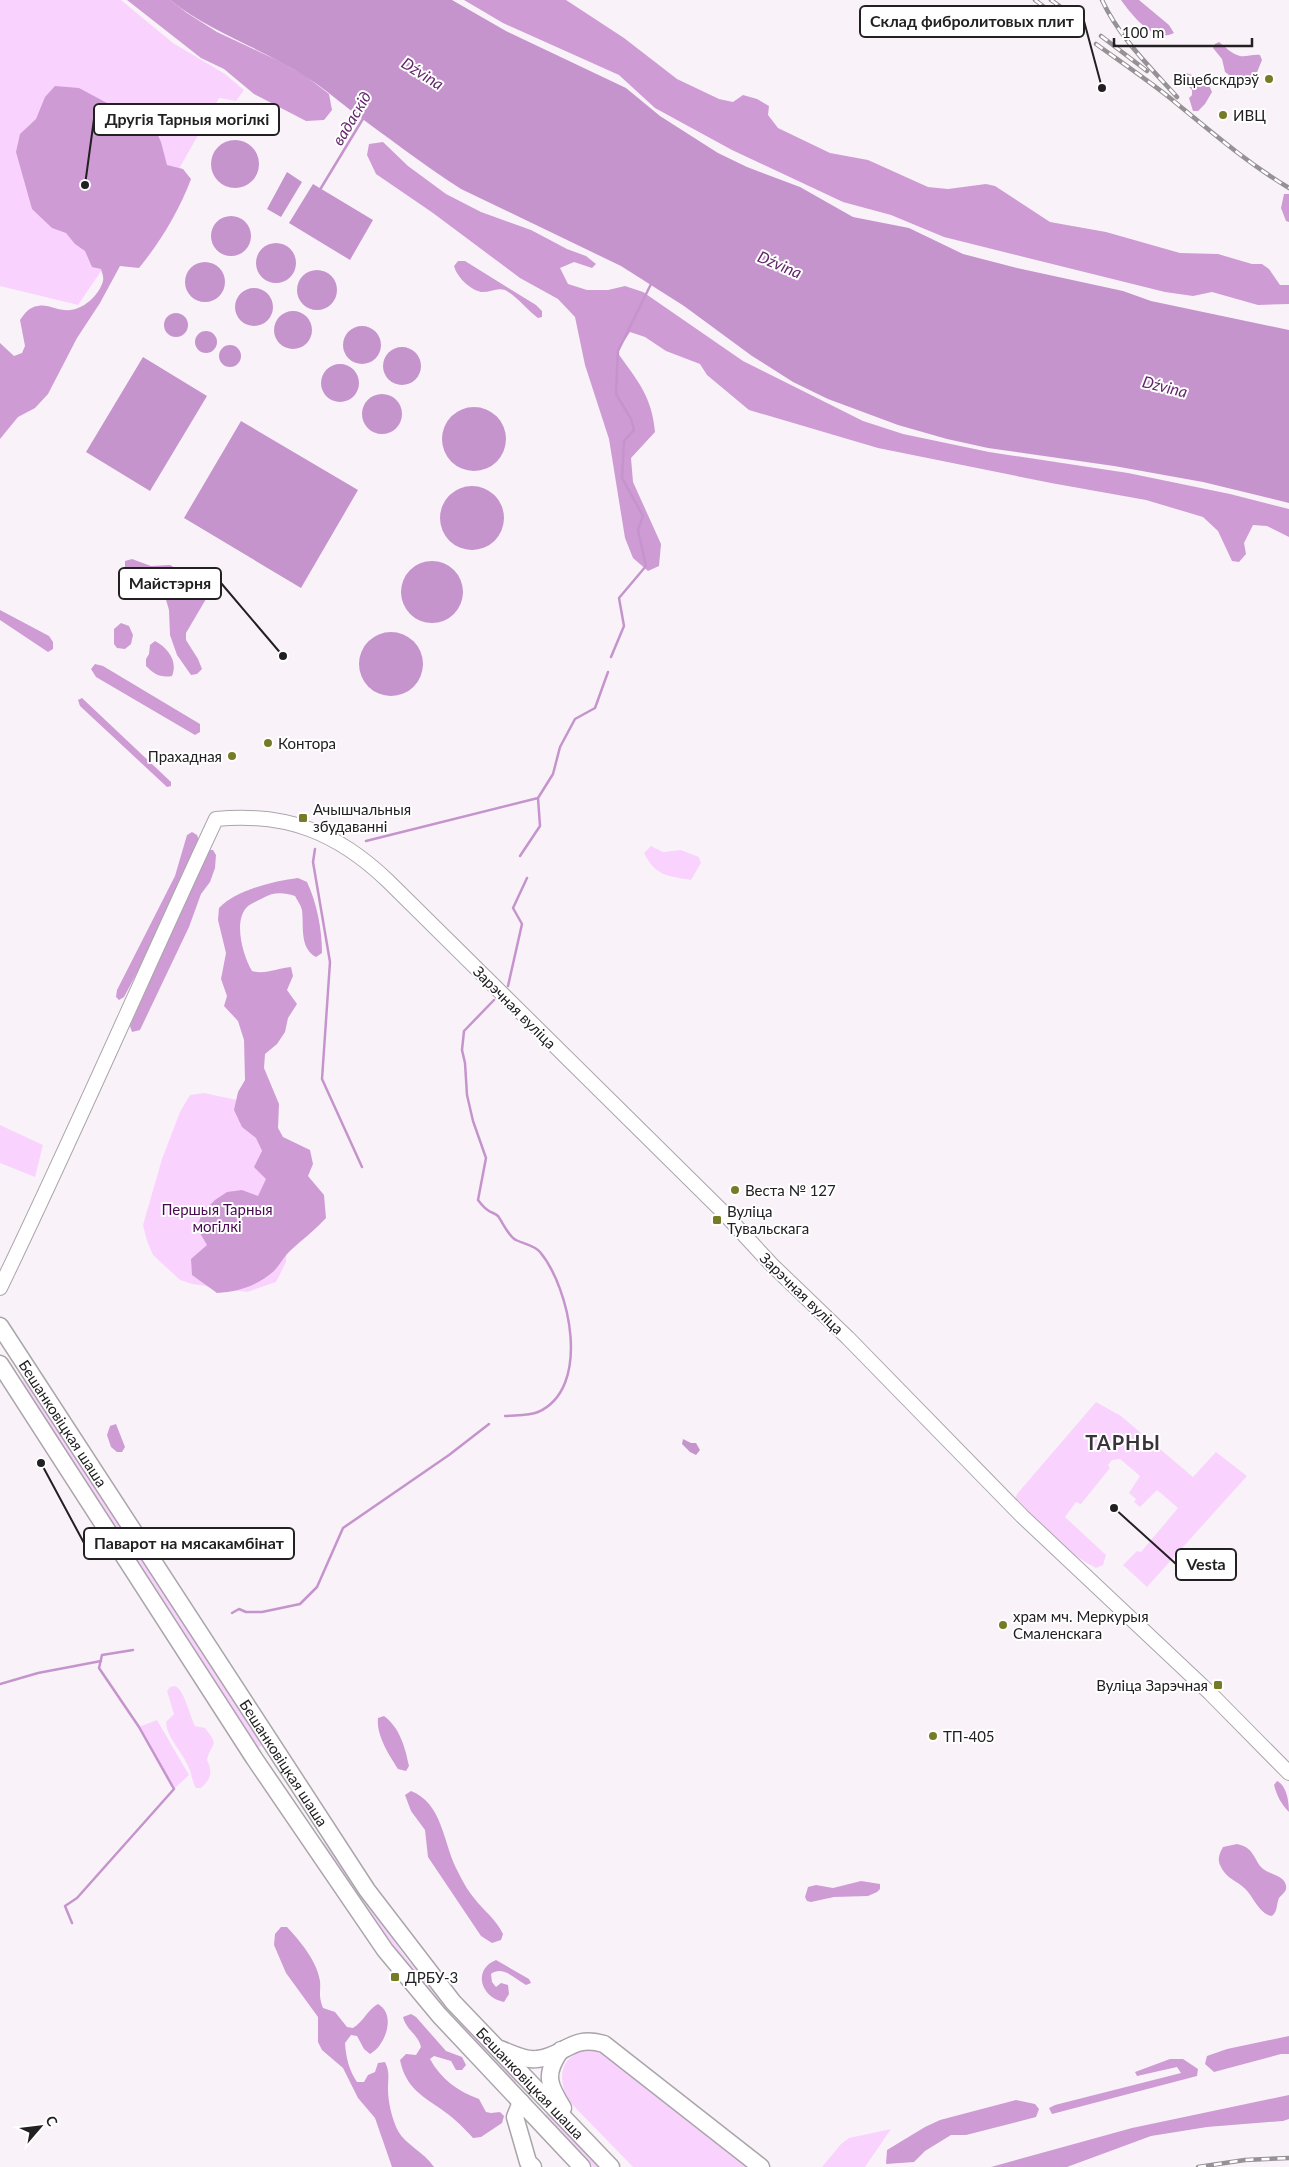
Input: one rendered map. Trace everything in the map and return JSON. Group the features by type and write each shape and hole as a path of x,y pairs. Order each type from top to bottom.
{"main road":[{"name":"Бешанковіцкая шаша","path":"0,1326 356,1874 439,1985 495,2047 611,2167"},
{"name":"Бешанковіцкая шаша","path":"0,1364 267,1778 380,1942 439,2015 582,2167"},
{"path":"495,2047 527,2059 538,2060 570,2045 590,2040 604,2044 761,2167"},
{"path":"561,2050 551,2067 548,2078 553,2093 577,2131"},
{"path":"521,2102 515,2116 528,2162 533,2167"}],"street":[{"name":"Зарэчная вуліца","path":"0,1288 59,1164 154,950 216,819 243,816 301,826 325,834 350,849 374,868 722,1212 772,1265 848,1338 1022,1516 1210,1693 1289,1773"}],"green space":[{"path":"0,0 121,0 173,43 225,74 244,90 236,101 219,98 131,254 112,255 78,305 0,286"},
{"path":"127,0 170,0 217,32 279,61 307,77 329,94 332,110 324,120 306,121 254,94 224,69 201,58"},
{"path":"464,0 566,0 624,38 677,79 719,99 733,102 743,95 757,99 769,106 768,115 778,128 830,153 868,160 928,187 948,189 986,184 995,186 1050,222 1106,232 1180,253 1218,254 1252,264 1262,264 1269,269 1280,285 1289,285 1289,304 1258,305 1212,292 1193,296 1165,292 944,237 891,215 843,202 732,150 655,108 619,75 503,23"},
{"path":"1121,0 1139,0 1169,25 1174,33 1159,35 1151,31 1137,20"},
{"path":"1219,42 1231,52 1240,56 1260,55 1262,60 1253,82 1244,86 1225,72 1222,59 1213,48"},
{"path":"1183,72 1204,81 1212,92 1198,111 1193,111 1189,98 1192,95 1192,90 1182,80"},
{"path":"55,86 79,88 122,111 139,112 152,122 161,142 167,165 183,169 191,179 169,225 139,268 120,266 100,303 77,338 48,394 35,408 18,417 0,439 0,343 14,356 22,353 25,346 20,320 28,311 42,306 71,310 83,306 98,292 103,280 101,269 92,267 85,251 75,244 66,233 52,228 32,209 16,152 20,134 36,119 45,97"},
{"path":"383,142 408,166 446,194 481,212 531,230 567,249 586,256 596,264 592,268 574,262 560,268 568,284 587,290 608,290 625,286 643,292 743,361 863,421 903,434 989,452 1128,473 1230,494 1289,509 1289,537 1267,526 1253,525 1244,543 1246,554 1239,562 1232,561 1218,531 1203,517 1146,500 878,448 749,410 707,375 700,364 666,351 645,337 630,332 617,352 647,398 651,408 655,432 631,458 633,482 661,544 659,566 648,571 633,558 625,538 609,439 585,365 575,317 558,299 520,278 433,213 376,174 367,155 369,144"},
{"path":"1284,194 1289,194 1289,222 1286,221 1281,208"},
{"path":"458,261 465,261 536,305 542,311 542,317 538,318 505,290 481,292 472,288 458,274 454,266"},
{"path":"132,559 151,566 170,565 196,580 205,590 206,599 186,633 186,640 202,669 197,674 191,675 177,655 170,635 169,610 164,593 157,585 138,577 125,567 125,561"},
{"path":"0,610 49,636 53,642 53,649 48,652 0,620"},
{"path":"121,623 129,626 133,635 131,644 125,649 117,648 114,644 114,629"},
{"path":"155,641 168,651 173,660 174,670 172,676 158,675 146,666 150,645"},
{"path":"95,664 103,666 200,724 200,732 195,735 96,677 91,669"},
{"path":"82,698 171,782 171,786 167,787 80,706 78,700"},
{"path":"192,832 197,835 199,840 157,935 124,997 119,1000 116,997 117,990 175,876 187,835"},
{"path":"651,846 663,852 681,850 699,857 701,863 691,880 663,874 648,861 644,853"},
{"path":"207,850 213,850 216,855 215,868 210,882 201,894 189,927 140,1030 132,1032 130,1026"},
{"path":"298,878 307,882 314,899 320,926 322,953 316,957 307,948 303,936 302,910 295,896 282,893 274,894 250,905 243,913 240,929 245,957 252,971 266,972 291,967 293,976 287,990 297,1004 288,1018 285,1032 277,1044 265,1054 264,1068 279,1104 278,1128 283,1137 310,1150 313,1164 308,1176 324,1195 326,1218 289,1252 276,1269 261,1281 247,1287 217,1293 192,1275 191,1259 207,1245 197,1228 202,1213 215,1200 227,1192 242,1190 258,1196 266,1179 254,1167 262,1151 256,1138 242,1127 234,1110 238,1092 245,1080 244,1040 238,1021 224,1006 227,996 221,979 226,953 218,920 219,908 245,891 278,881"},
{"name":"Першыя Тарныя могілкі","path":"204,1093 242,1101 286,1213 286,1262 276,1282 247,1292 192,1284 180,1280 153,1255 143,1225 162,1159 180,1112 190,1095"},
{"path":"0,1125 43,1145 35,1177 0,1163"},
{"path":"24,1380 264,1744 258,1748 80,1474 22,1381"},
{"path":"1096,1402 1121,1416 1193,1477 1216,1452 1247,1476 1147,1587 1123,1565 1137,1551 1141,1552 1178,1508 1157,1490 1140,1507 1134,1502 1136,1499 1129,1493 1140,1476 1120,1459 1112,1460 1108,1465 1110,1468 1081,1504 1076,1502 1065,1517 1106,1555 1103,1565 1096,1568 1052,1538 1015,1499 1017,1494"},
{"path":"116,1424 125,1447 122,1452 117,1452 111,1447 107,1435 110,1426"},
{"path":"175,1686 184,1697 195,1726 205,1728 214,1742 207,1760 210,1775 207,1782 201,1788 196,1788 186,1762 167,1728 166,1722 174,1714 167,1691 170,1687"},
{"path":"384,1716 394,1726 401,1738 409,1766 406,1771 398,1769 381,1738 378,1718"},
{"path":"157,1720 189,1775 174,1789 139,1727"},
{"path":"1277,1781 1285,1790 1289,1812 1276,1793 1274,1785"},
{"path":"411,1791 429,1804 440,1824 460,1876 471,1895 500,1929 503,1934 501,1940 492,1943 481,1936 428,1857 425,1830 411,1811 405,1795"},
{"path":"324,1842 406,1958 517,2082 513,2086 403,1964 319,1845"},
{"path":"1237,1844 1250,1850 1264,1870 1281,1878 1286,1884 1286,1889 1279,1898 1276,1910 1272,1916 1263,1912 1246,1890 1227,1875 1220,1865 1219,1858 1223,1847"},
{"path":"861,1881 880,1884 880,1889 868,1896 834,1897 811,1902 807,1901 805,1897 808,1887 816,1885 833,1888"},
{"path":"281,1927 287,1927 312,1959 320,1981 320,1997 323,2008 335,2012 347,2027 353,2028 378,2004 384,2009 388,2023 384,2038 370,2054 364,2049 357,2036 351,2035 345,2043 348,2064 357,2082 364,2082 368,2075 375,2072 378,2063 385,2062 388,2072 390,2105 398,2131 434,2167 392,2167 375,2118 358,2098 343,2068 322,2050 318,2042 318,2017 286,1973 274,1945 275,1934"},
{"path":"496,1960 529,1979 531,1983 526,1985 500,1971 491,1974 492,1982 496,1987 501,1983 508,1985 509,1994 504,2002 490,1995 482,1983 484,1970"},
{"path":"411,2014 416,2017 446,2051 462,2057 466,2065 462,2070 456,2070 451,2061 434,2056 430,2059 439,2073 450,2084 479,2099 486,2112 500,2112 504,2116 502,2123 481,2137 473,2138 452,2118 416,2091 406,2078 400,2060 406,2054 416,2055 421,2047 403,2017"},
{"path":"1289,2036 1289,2054 1281,2054 1214,2072 1205,2064 1207,2056 1227,2049"},
{"path":"585,2049 598,2049 751,2167 633,2167 567,2099 562,2082 563,2069 570,2058"},
{"path":"1170,2059 1183,2059 1198,2069 1197,2076 1052,2114 1049,2108 1181,2073 1177,2067 1137,2076 1135,2072"},
{"path":"1289,2095 1289,2119 1283,2121 1207,2127 1151,2136 1067,2167 991,2167 1132,2128"},
{"path":"1016,2100 1035,2104 1039,2109 1036,2117 966,2135 951,2135 925,2151 914,2162 886,2164 887,2150 925,2127 940,2120"},
{"path":"548,2113 600,2167 593,2167 544,2117"},
{"path":"891,2129 865,2167 822,2167 841,2144 849,2138"}],"water":[{"name":"Dźvina","path":"170,0 452,0 506,31 626,88 660,116 718,153 747,167 800,187 853,217 909,228 963,254 1017,268 1123,291 1151,301 1289,330 1289,503 1203,482 1114,466 988,448 947,439 898,425 828,399 793,382 752,356 684,306 621,266 461,189 404,150 312,81 289,67 220,32"},
{"path":"230,140 240,140 249,144 255,150 259,164 255,178 249,184 240,188 230,188 221,184 215,178 211,169 211,159 215,150 221,144"},
{"path":"287,172 302,182 281,217 267,209"},
{"path":"313,184 373,220 350,260 289,223"},
{"path":"235,216 242,219 248,225 251,236 250,244 242,253 235,256 227,256 220,253 212,244 211,232 214,225 223,217"},
{"path":"280,243 287,246 293,252 296,263 295,271 287,280 280,283 272,283 265,280 257,271 256,259 259,252 268,244"},
{"path":"209,262 216,265 222,271 225,282 224,290 216,299 209,302 201,302 194,299 186,290 185,278 188,271 197,263"},
{"path":"321,270 328,273 334,279 337,290 336,298 328,307 321,310 313,310 306,307 298,298 297,286 300,279 309,271"},
{"path":"254,288 268,293 273,307 268,321 254,326 240,321 235,307 240,293"},
{"path":"293,311 307,316 312,330 307,344 293,349 279,344 274,330 279,316"},
{"path":"176,313 185,316 188,325 185,334 176,337 167,334 164,325 167,316"},
{"path":"362,326 376,331 381,345 376,359 362,364 348,359 343,345 348,331"},
{"path":"206,331 214,334 217,342 214,350 206,353 198,350 195,342 198,334"},
{"path":"230,345 238,348 241,356 238,364 230,367 222,364 219,356 222,348"},
{"path":"402,347 416,352 421,366 416,380 402,385 388,380 383,366 388,352"},
{"path":"143,357 207,396 150,491 86,452"},
{"path":"340,364 354,369 359,383 354,397 340,402 326,397 321,383 326,369"},
{"path":"386,394 393,397 399,403 402,414 401,422 393,431 386,434 378,434 371,431 363,422 362,410 365,403 374,395"},
{"path":"474,407 492,413 500,421 506,439 500,457 492,465 474,471 456,465 448,457 442,439 448,421 456,413"},
{"path":"241,421 358,490 301,588 184,518"},
{"path":"472,486 490,492 498,500 504,518 498,536 490,544 472,550 454,544 446,536 440,518 446,500 454,492"},
{"path":"426,561 438,561 454,570 461,580 463,592 461,604 454,614 438,623 426,623 415,618 406,609 401,598 401,586 406,575 415,566"},
{"path":"391,632 409,638 417,646 423,664 417,682 409,690 391,696 373,690 365,682 359,664 365,646 373,638"},
{"path":"683,1439 696,1443 700,1450 696,1455 682,1444"}],"waterway":[{"name":"вадаскід","path":"321,188 364,117"},
{"path":"611,657 624,626 619,598 646,566 638,530 643,516 622,478 624,441 634,430 631,419 616,394 618,351 652,282"},
{"path":"520,856 540,826 538,798 553,774 560,747 575,719 595,708 608,672"},
{"path":"366,841 538,798"},
{"path":"315,849 313,862 330,962 322,1079 362,1167"},
{"path":"508,986 522,924 513,908 527,878"},
{"path":"494,1000 464,1031 462,1050 465,1063 467,1095 473,1121 486,1158 478,1200 486,1209 498,1216 513,1238 538,1250 551,1268 567,1312 570,1336 570,1360 565,1382 555,1400 538,1412 526,1415 505,1416"},
{"path":"232,1613 239,1609 246,1612 262,1612 300,1604 317,1587 343,1528 449,1455 489,1424"},
{"path":"72,1923 65,1906 77,1898 174,1789 139,1727 99,1668 102,1655 133,1650"},
{"path":"0,1684 38,1673 101,1661"}],"railway":[{"path":"1035,0 1073,29"},
{"path":"1051,0 1079,20"},
{"path":"1102,0 1126,39 1177,97"},
{"path":"1101,36 1147,71"},
{"path":"1096,44 1161,91 1243,157 1289,188"},
{"path":"1198,2167 1245,2160 1289,2158"}],"place":[{"name":"Віцебскдрэў","path":"1269,79"},
{"name":"Склад фибролитовых плит","path":"1102,88"},
{"name":"ИВЦ","path":"1223,115"},
{"name":"Другія Тарныя могілкі","path":"85,185"},
{"name":"Майстэрня","path":"283,656"},
{"name":"Контора","path":"268,743"},
{"name":"Прахадная","path":"232,756"},
{"name":"Ачышчальныя збудаванні","path":"303,818"},
{"name":"Веста № 127","path":"735,1190"},
{"name":"Вуліца Тувальскага","path":"717,1220"},
{"name":"Паварот на мясакамбінат","path":"41,1463"},
{"name":"Vesta","path":"1114,1508"},
{"name":"храм мч. Меркурыя Смаленскага","path":"1003,1625"},
{"name":"Вуліца Зарэчная","path":"1218,1685"},
{"name":"ТП-405","path":"933,1736"},
{"name":"ДРБУ-3","path":"395,1977"}],"district":[{"name":"ТАРНЫ","path":"1123,1442"}]}
